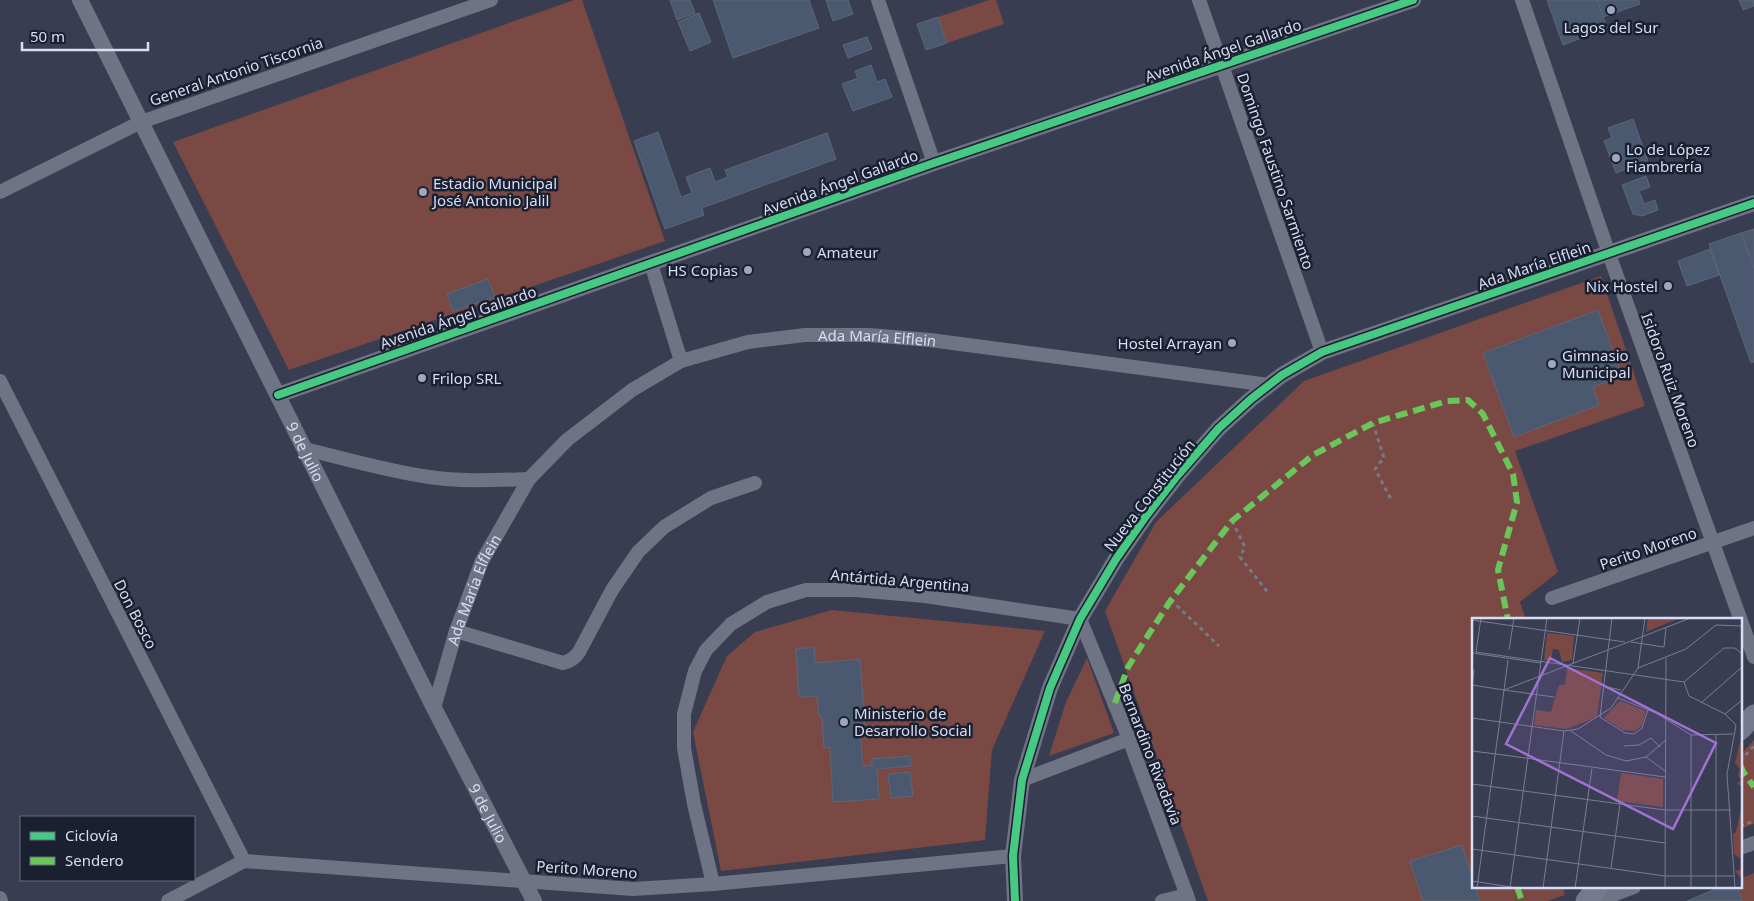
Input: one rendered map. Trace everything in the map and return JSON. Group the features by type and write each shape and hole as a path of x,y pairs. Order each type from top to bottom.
{"main road":[{"path":"1742,728 1754,715"},
{"path":"1586,901 1597,888"}],"street":[{"name":"9 de Julio","path":"80,0 434,708 534,901"},
{"name":"General Antonio Tiscornia","path":"0,192 141,122 491,0"},
{"path":"878,0 934,163"},
{"name":"Domingo Faustino Sarmiento","path":"1199,0 1322,352"},
{"name":"Avenida Ángel Gallardo","path":"278,395 934,163 1413,0"},
{"name":"Isidoro Ruiz Moreno","path":"1522,0 1609,254 1740,618"},
{"name":"Ada María Elflein","path":"1322,352 1754,203"},
{"path":"651,264 681,361"},
{"name":"Ada María Elflein","path":"434,708 456,631 482,561 529,479 567,440 632,390 681,361 757,341 805,335 869,335 930,340 1269,385"},
{"name":"Nueva Constitución","path":"1014,901 1013,856 1022,780 1050,688 1080,619 1116,559 1177,476 1219,428 1250,399 1282,375 1322,352"},
{"name":"Don Bosco","path":"0,381 244,861"},
{"path":"305,449 374,466 430,477 481,481 529,479"},
{"path":"456,631 563,663 570,661 579,652 612,590 644,546 664,527 711,498 755,483"},
{"name":"Perito Moreno","path":"1552,598 1754,528"},
{"name":"Antártida Argentina","path":"713,884 694,804 684,748 684,714 695,671 702,657 706,650 731,624 766,602 806,590 855,590 925,596 1080,619"},
{"name":"Bernardino Rivadavia","path":"1080,619 1129,739 1188,898"},
{"name":"Isidoro Ruiz Moreno","path":"1742,624 1754,657"},
{"path":"1022,780 1129,739"},
{"path":"1742,847 1754,843"},
{"name":"Perito Moreno","path":"244,861 633,889 713,884 1013,856"},
{"path":"168,901 244,861"},
{"path":"1597,901 1631,888"},
{"path":"1162,901 1188,898"}],"path":[{"path":"1373,423 1384,458 1375,469 1392,501"},
{"path":"1232,521 1245,547 1240,557 1269,594"},
{"path":"1171,600 1219,646"},
{"path":"1742,759 1754,746"},
{"path":"1742,825 1754,821"}],"shaded area":[{"name":"Estadio Municipal José Antonio Jalil","path":"574,0 582,0 665,241 289,370 173,142"},
{"path":"989,0 996,0 1004,24 947,43 938,17"},
{"path":"1601,276 1645,406 1515,451 1558,572 1520,602 1525,618 1472,618 1472,888 1563,888 1565,895 1547,901 1208,901 1105,611 1156,522 1304,381"},
{"path":"832,610 1045,631 992,750 985,840 721,871 693,732 727,656 755,632"},
{"path":"1087,658 1114,733 1049,756 1066,702"},
{"path":"1754,740 1754,824 1742,828 1742,753"},
{"path":"1754,873 1754,901 1742,901 1737,888 1742,888 1742,878"}],"building":[{"path":"670,0 690,0 695,13 677,20"},
{"path":"713,0 809,0 819,28 733,58"},
{"path":"826,0 848,0 853,14 833,21"},
{"path":"1547,0 1597,0 1607,28 1563,45"},
{"name":"Lagos del Sur","path":"1597,0 1639,0 1640,4 1603,17"},
{"path":"1739,0 1754,0 1754,6 1743,10"},
{"path":"699,13 711,42 690,51 678,22"},
{"path":"938,17 947,43 926,50 917,24"},
{"path":"867,37 872,49 848,58 843,45"},
{"path":"871,65 877,82 885,79 892,97 853,111 842,84 858,78 855,71"},
{"path":"1633,119 1648,161 1616,173 1604,141 1612,138 1608,128"},
{"path":"658,132 681,197 692,193 686,177 710,168 715,182 728,177 725,170 827,133 836,159 702,208 704,215 665,229 634,141"},
{"path":"1646,176 1650,187 1639,191 1644,204 1655,200 1658,210 1642,216 1633,214 1622,185"},
{"path":"1754,229 1754,268 1741,233"},
{"path":"1741,233 1754,268 1754,362 1751,363 1709,244"},
{"path":"1710,249 1719,275 1687,286 1678,261"},
{"path":"488,279 495,297 453,311 447,294"},
{"name":"Gimnasio Municipal","path":"1598,310 1622,376 1593,387 1599,405 1514,437 1483,353"},
{"name":"Ministerio de Desarrollo Social","path":"814,647 815,663 860,659 865,728 860,728 863,766 872,765 872,759 910,756 911,766 877,769 879,799 833,802 830,747 824,748 822,716 819,716 817,696 799,697 796,649"},
{"path":"910,772 913,796 891,798 888,774"},
{"path":"1462,845 1472,876 1472,888 1475,888 1480,901 1423,901 1410,861"},
{"path":"1718,888 1737,888 1742,901 1687,901"}],"marked path":[{"path":"1115,703 1128,667 1143,643 1171,600 1232,521 1313,455 1373,423 1447,401 1468,400 1483,414 1513,474 1517,502 1498,570 1508,618"},
{"path":"1742,769 1754,787"},
{"path":"1517,888 1522,901"}],"cycle path":[{"path":"278,395 934,163 1413,0"},
{"path":"1015,901 1013,856 1022,780 1050,688 1080,619 1116,559 1177,476 1219,428 1251,399 1282,375 1322,352 1754,203"}],"place":[{"name":"Lagos del Sur","path":"1611,10"},
{"name":"Lo de López Fiambrería","path":"1616,158"},
{"name":"Estadio Municipal José Antonio Jalil","path":"423,192"},
{"name":"Amateur","path":"807,252"},
{"name":"HS Copias","path":"748,270"},
{"name":"Nix Hostel","path":"1668,286"},
{"name":"Hostel Arrayan","path":"1232,343"},
{"name":"Gimnasio Municipal","path":"1552,364"},
{"name":"Frilop SRL","path":"422,378"},
{"name":"Ministerio de Desarrollo Social","path":"844,722"}]}
